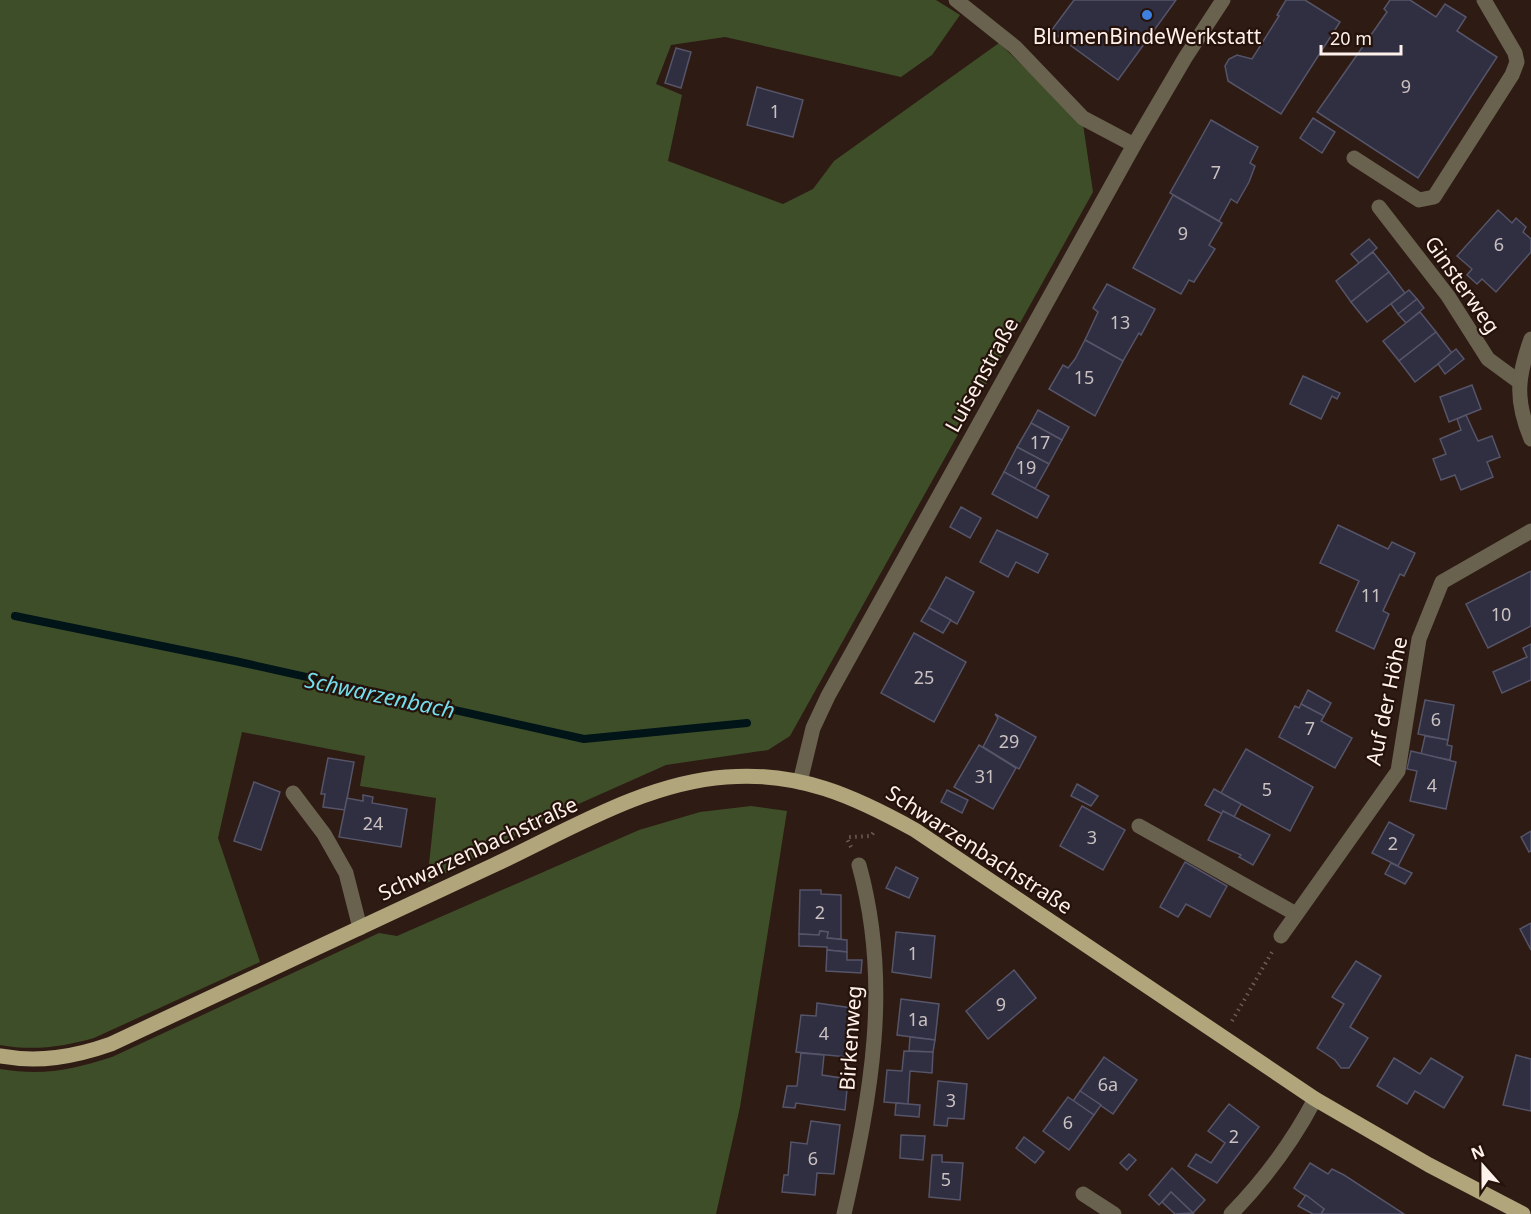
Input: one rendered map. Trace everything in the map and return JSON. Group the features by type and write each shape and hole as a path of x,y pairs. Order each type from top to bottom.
{"main road":[{"name":"Schwarzenbachstraße","path":"0,1056 28,1059 64,1058 102,1048 628,802 669,787 725,777 772,778 800,782 857,799 915,830 1315,1099 1428,1165 1522,1214"}],"street":[{"path":"956,0 1016,47 1083,118 1134,145"},
{"name":"Luisenstraße","path":"800,782 813,728 828,696 1134,145 1185,58 1223,0"},
{"path":"1354,158 1419,200 1430,200 1434,197 1512,75 1517,62 1515,53 1484,0"},
{"name":"Ginsterweg","path":"1379,207 1448,296 1488,359 1518,381"},
{"path":"1531,339 1518,381 1526,426 1531,439"},
{"name":"Auf der Höhe","path":"1281,936 1398,771 1419,639 1442,582 1531,531"},
{"path":"293,793 324,834 346,873 360,928"},
{"path":"1139,826 1296,914"},
{"name":"Birkenweg","path":"844,1214 866,1116 877,994 872,921 860,864"},
{"path":"1231,1214 1261,1182 1282,1154 1315,1099"},
{"path":"1083,1194 1114,1214"}],"path":[{"path":"849,837 868,836"},
{"path":"1247,998 1281,936"}],"green space":[{"path":"0,0 936,0 960,15 932,55 901,77 725,37 671,45 656,84 682,95 668,161 783,204 813,189 834,161 999,43 1083,124 1093,192 790,736 768,750 666,765 556,814 427,883 436,798 360,786 365,756 242,732 218,838 260,962 94,1038 47,1047 24,1048 0,1045"},
{"path":"751,806 787,811 740,1107 716,1214 0,1214 0,1069 44,1072 112,1057 379,933 397,936 639,830 700,812"}],"building":[{"path":"1074,0 1176,0 1118,80 1051,31"},
{"path":"1286,0 1305,0 1340,22 1281,114 1228,81 1225,66 1229,59 1237,55 1252,59 1279,16 1277,15"},
{"path":"1390,0 1410,0 1436,17 1445,4 1466,17 1457,31 1497,57 1418,178 1317,112 1387,12 1384,9"},
{"path":"676,48 691,52 681,88 665,83"},
{"path":"757,87 803,100 793,137 747,125"},
{"path":"1313,118 1335,132 1322,153 1300,138"},
{"path":"1211,120 1258,147 1250,163 1255,166 1249,182 1237,203 1231,199 1219,221 1170,193"},
{"path":"1173,195 1222,223 1209,245 1215,249 1194,282 1189,280 1181,294 1133,268"},
{"path":"1498,210 1512,223 1516,218 1526,227 1523,232 1531,239 1531,252 1496,292 1482,279 1477,284 1467,275 1472,269 1457,256"},
{"path":"1369,239 1377,248 1359,263 1351,254"},
{"path":"1373,252 1389,272 1351,302 1336,281"},
{"path":"1389,272 1405,293 1367,322 1351,302"},
{"path":"1107,284 1155,309 1123,361 1085,340 1098,312 1093,308"},
{"path":"1409,290 1417,299 1398,314 1391,304"},
{"path":"1417,299 1424,308 1406,323 1398,314"},
{"path":"1420,312 1436,332 1399,361 1383,341"},
{"path":"1436,332 1452,353 1415,382 1399,361"},
{"path":"1085,340 1123,361 1095,416 1049,389 1063,365 1068,368 1075,359"},
{"path":"1456,349 1464,359 1445,374 1438,364"},
{"path":"1303,376 1340,393 1337,399 1332,396 1321,419 1290,404"},
{"path":"1472,385 1481,409 1449,422 1440,397"},
{"path":"1038,410 1069,427 1062,440 1031,423"},
{"path":"1466,415 1478,441 1492,436 1500,457 1487,462 1493,477 1461,490 1455,475 1441,480 1433,459 1446,454 1440,439 1461,430 1457,419"},
{"path":"1031,423 1062,440 1049,464 1017,447"},
{"path":"1017,447 1049,464 1035,489 1004,472"},
{"path":"1004,472 1049,496 1037,518 992,494"},
{"path":"961,507 981,518 970,538 950,527"},
{"path":"1338,525 1388,549 1392,542 1415,553 1404,576 1400,574 1383,611 1389,614 1374,649 1336,631 1359,581 1320,563"},
{"path":"997,530 1048,554 1038,573 1016,562 1008,577 980,562"},
{"path":"1531,571 1531,626 1488,648 1466,604"},
{"path":"946,577 974,592 957,624 929,608"},
{"path":"929,608 951,620 943,633 921,621"},
{"path":"914,633 966,662 934,722 881,693"},
{"path":"1531,644 1531,680 1502,693 1493,672 1527,657 1523,648"},
{"path":"1308,690 1331,703 1324,716 1301,704"},
{"path":"1425,700 1454,705 1448,740 1418,734"},
{"path":"1301,704 1324,716 1321,721 1352,738 1335,768 1279,737 1295,706 1299,708"},
{"path":"995,714 1036,737 1019,769 983,747 998,718"},
{"path":"1425,736 1448,740 1447,745 1452,746 1450,760 1421,754"},
{"path":"979,745 1016,768 993,809 954,787"},
{"path":"1246,749 1313,787 1290,831 1221,793"},
{"path":"1411,751 1456,762 1446,809 1410,801 1417,771 1407,769"},
{"path":"328,758 354,762 345,810 323,807 325,794 321,794"},
{"path":"254,782 280,792 261,850 234,841"},
{"path":"1077,784 1098,796 1091,806 1071,796"},
{"path":"1214,789 1241,804 1234,817 1223,811 1222,814 1205,805"},
{"path":"947,790 968,800 962,813 941,802"},
{"path":"363,795 373,797 372,803 407,809 401,847 339,837 347,798 363,801"},
{"path":"1082,806 1125,830 1103,870 1060,846"},
{"path":"1223,811 1270,835 1253,865 1239,857 1241,855 1208,840"},
{"path":"1389,822 1414,835 1398,866 1372,853"},
{"path":"1531,831 1531,851 1529,852 1521,837"},
{"path":"1185,862 1227,886 1210,917 1186,904 1178,917 1160,907"},
{"path":"1391,863 1412,873 1405,884 1385,874"},
{"path":"896,867 918,878 909,898 886,888"},
{"path":"800,890 821,890 821,894 841,895 841,939 827,938 828,932 820,931 819,935 799,934"},
{"path":"1531,923 1531,950 1520,929"},
{"path":"820,931 828,932 827,938 847,940 847,952 827,950 827,947 799,946 799,934 819,935"},
{"path":"896,932 935,936 931,978 892,972"},
{"path":"827,950 847,952 847,960 862,960 861,973 826,971"},
{"path":"1356,961 1381,976 1350,1027 1368,1038 1349,1068 1341,1068 1335,1060 1317,1048 1344,1004 1332,997"},
{"path":"1014,970 1036,998 988,1039 966,1011"},
{"path":"901,999 939,1004 935,1040 897,1035"},
{"path":"817,1003 852,1008 847,1057 796,1052 801,1015 816,1016"},
{"path":"910,1037 935,1040 933,1052 909,1051"},
{"path":"904,1051 933,1052 932,1073 910,1071 908,1104 884,1102 887,1070 902,1071"},
{"path":"801,1053 824,1055 822,1075 848,1079 845,1110 796,1103 795,1108 783,1107 787,1086 797,1086"},
{"path":"1516,1055 1531,1059 1531,1111 1503,1105"},
{"path":"1104,1057 1137,1080 1113,1114 1080,1091"},
{"path":"1394,1058 1420,1074 1431,1058 1463,1077 1444,1108 1415,1091 1407,1104 1377,1086"},
{"path":"938,1081 967,1084 964,1119 948,1118 947,1126 934,1125"},
{"path":"1080,1091 1101,1105 1094,1115 1073,1101"},
{"path":"1068,1097 1094,1115 1069,1150 1043,1131"},
{"path":"896,1103 920,1105 919,1117 895,1115"},
{"path":"1229,1104 1259,1127 1217,1183 1188,1166 1196,1154 1211,1163 1225,1143 1208,1131"},
{"path":"811,1121 840,1125 834,1174 817,1173 815,1195 782,1192 784,1175 788,1175 791,1142 807,1144"},
{"path":"901,1135 925,1136 923,1160 900,1158"},
{"path":"1024,1137 1044,1152 1035,1163 1016,1148"},
{"path":"1129,1154 1136,1160 1127,1170 1120,1163"},
{"path":"932,1155 942,1155 942,1162 963,1163 960,1200 929,1197"},
{"path":"1310,1163 1328,1174 1332,1169 1344,1175 1404,1214 1321,1214 1324,1209 1294,1188"},
{"path":"1172,1168 1205,1200 1193,1213 1171,1192 1159,1205 1149,1195"},
{"path":"1171,1192 1193,1213 1175,1214 1162,1202"},
{"path":"1306,1195 1324,1209 1321,1214 1313,1214 1298,1206"}],"waterway":[{"name":"Schwarzenbach","path":"15,616 235,661 584,739 747,723"}],"place":[{"name":"BlumenBindeWerkstatt","path":"1147,15"}]}
